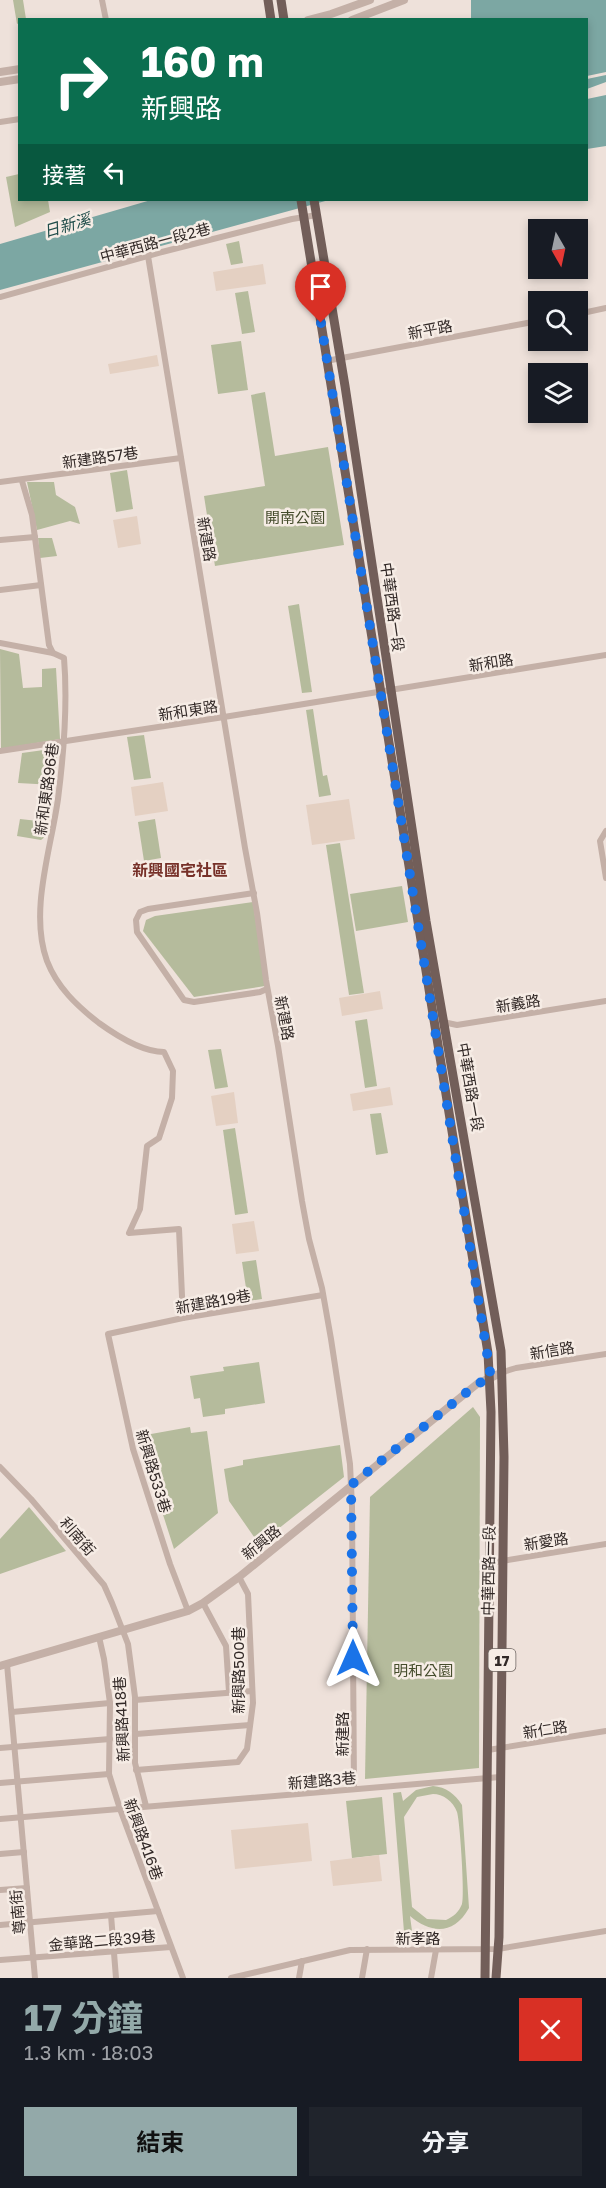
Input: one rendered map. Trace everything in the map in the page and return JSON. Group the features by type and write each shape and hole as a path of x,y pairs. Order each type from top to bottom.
{"main road":[{"path":"268,0 272,18"},
{"path":"281,0 284,18"},
{"name":"17","path":"301,201 303,213"},
{"name":"中華西路一段","path":"316,207 426,921 501,1351 501,1749 496,1978"},
{"name":"中華西路一段","path":"303,213 491,1378 485,1978"}],"street":[{"path":"102,0 106,18"},
{"path":"316,18 370,0"},
{"path":"357,18 404,0"},
{"path":"0,72 18,69"},
{"path":"0,82 18,79"},
{"path":"0,122 18,119"},
{"name":"中華西路一段2巷","path":"0,297 303,213 316,207"},
{"name":"新建路","path":"148,256 246,858 254,893 267,989 302,1201 323,1294 350,1464 354,1789"},
{"path":"588,312 606,308"},
{"name":"新平路","path":"326,361 528,323"},
{"name":"新建路57巷","path":"0,482 22,481 181,458"},
{"path":"22,481 32,515 49,645 53,653"},
{"path":"0,540 35,537"},
{"path":"0,590 41,585"},
{"path":"0,643 53,653"},
{"name":"新和東路96巷","path":"53,653 64,658 65,742 53,833 40,896 41,934 47,960 60,987 85,1012 110,1031 155,1052 164,1052 173,1071 172,1098 159,1138 147,1146 140,1209 129,1233 179,1229 183,1318"},
{"name":"新和路","path":"380,692 606,655"},
{"name":"新和東路","path":"0,750 65,742 380,692"},
{"path":"606,831 600,841 606,878"},
{"path":"254,893 148,909 140,912 136,920 137,932 184,1000 194,1002 267,989"},
{"name":"新義路","path":"434,1019 457,1025 606,1001"},
{"name":"新建路19巷","path":"108,1334 183,1318 323,1294"},
{"name":"新興路533巷","path":"108,1334 133,1449 170,1564 188,1611"},
{"name":"新信路","path":"502,1372 606,1354"},
{"name":"新興路","path":"3,1665 188,1611 203,1604 477,1384 502,1372"},
{"name":"利南街","path":"0,1467 31,1498 104,1585 123,1630"},
{"name":"新愛路","path":"490,1563 606,1544"},
{"name":"新興路500巷","path":"136,1770 238,1762 248,1749 252,1690 248,1594 239,1577"},
{"path":"203,1604 226,1646 229,1692"},
{"name":"新興路418巷","path":"123,1630 128,1644 135,1700 136,1770 146,1806"},
{"name":"新興路416巷","path":"99,1637 105,1659 110,1703 109,1774 183,1978"},
{"name":"尊南街","path":"3,1665 12,1712 35,1978"},
{"path":"135,1700 252,1690"},
{"path":"12,1712 110,1703"},
{"path":"136,1734 250,1725"},
{"name":"新仁路","path":"488,1750 606,1731"},
{"path":"0,1748 110,1739"},
{"path":"0,1782 109,1774"},
{"name":"新建路3巷","path":"0,1819 500,1777"},
{"path":"0,1854 24,1852"},
{"path":"0,1890 27,1888"},
{"path":"0,1925 158,1911"},
{"path":"111,1915 116,1978"},
{"name":"新孝路","path":"231,1978 350,1950 486,1949 606,1931"},
{"name":"金華路二段39巷","path":"0,1960 171,1947"},
{"path":"362,1978 367,1949"},
{"path":"431,1978 436,1950"},
{"path":"299,1978 302,1961"}],"green space":[{"path":"13,0 23,0 26,18 18,18 17,24"},
{"path":"18,174 18,201 48,201 50,212 15,227 6,177"},
{"path":"239,241 243,263 231,265 226,244"},
{"path":"248,291 255,332 242,334 235,293"},
{"path":"241,341 248,390 218,394 211,345"},
{"name":"開南公園","path":"265,392 275,456 328,447 344,545 215,566 204,496 265,486 251,395"},
{"path":"127,470 133,509 116,512 110,473"},
{"path":"27,482 54,482 56,495 75,507 80,524 70,521 37,530"},
{"path":"38,538 52,538 57,556 40,558"},
{"path":"299,604 312,692 302,693 288,606"},
{"path":"0,649 19,654 23,688 42,687 42,669 56,668 60,739 1,749"},
{"path":"313,709 323,776 327,775 331,795 319,797 306,710"},
{"path":"144,735 151,778 134,780 127,737"},
{"path":"51,749 57,756 54,785 18,783 22,753"},
{"path":"20,819 47,822 46,836 41,840 17,836"},
{"path":"155,819 161,858 144,861 138,822"},
{"path":"340,843 364,993 349,995 326,845"},
{"path":"402,886 408,922 356,931 350,894"},
{"path":"253,902 265,986 194,997 143,931 146,920 155,916"},
{"path":"367,1019 377,1086 365,1088 355,1021"},
{"path":"221,1049 228,1087 215,1089 208,1050"},
{"path":"381,1113 388,1153 376,1155 370,1114"},
{"path":"235,1128 248,1213 235,1215 223,1130"},
{"path":"256,1260 262,1299 248,1301 242,1262"},
{"path":"259,1362 265,1403 225,1409 225,1414 203,1417 200,1398 194,1399 190,1376 224,1371 223,1367"},
{"name":"明和公園","path":"473,1407 480,1417 479,1768 365,1779 370,1497"},
{"path":"190,1427 191,1433 207,1431 218,1513 174,1549 141,1446 140,1436"},
{"path":"340,1445 344,1477 259,1544 229,1501 224,1469 243,1465 243,1460"},
{"path":"29,1507 66,1551 0,1574 0,1539"},
{"path":"433,1786 442,1788 453,1794 462,1805 469,1908 456,1923 442,1929 426,1926 410,1916 412,1931 404,1932 393,1793 401,1792 403,1801 416,1790","holes":["433,1794 447,1799 455,1808 461,1843 462,1904 456,1914 446,1920 427,1919 412,1907 404,1817 417,1797"]},
{"path":"382,1797 387,1854 352,1858 346,1801"}],"shaded area":[{"path":"263,264 266,284 216,291 213,272"},
{"path":"157,355 159,366 110,374 108,364"},
{"path":"137,516 141,544 118,548 113,520"},
{"path":"163,782 168,811 135,816 131,787"},
{"path":"349,799 355,839 312,845 306,805"},
{"path":"380,991 383,1009 342,1016 339,998"},
{"path":"390,1087 393,1105 353,1111 350,1094"},
{"path":"234,1092 238,1123 216,1126 211,1096"},
{"path":"254,1221 259,1251 236,1254 232,1224"},
{"path":"308,1823 312,1861 235,1869 231,1830"},
{"path":"379,1855 382,1881 333,1886 330,1861"}],"water":[{"path":"471,0 606,0 606,72 588,76 588,18 471,18"},
{"path":"606,75 606,82 588,89 588,79"},
{"path":"606,95 606,146 588,149 588,99"},
{"name":"日新溪","path":"148,201 325,201 0,290 0,244"}],"district":[{"name":"新興國宅社區","path":"180,870"}],"route":[{"path":"321,323 491,1378 477,1384 351,1485 353,1658"}]}
